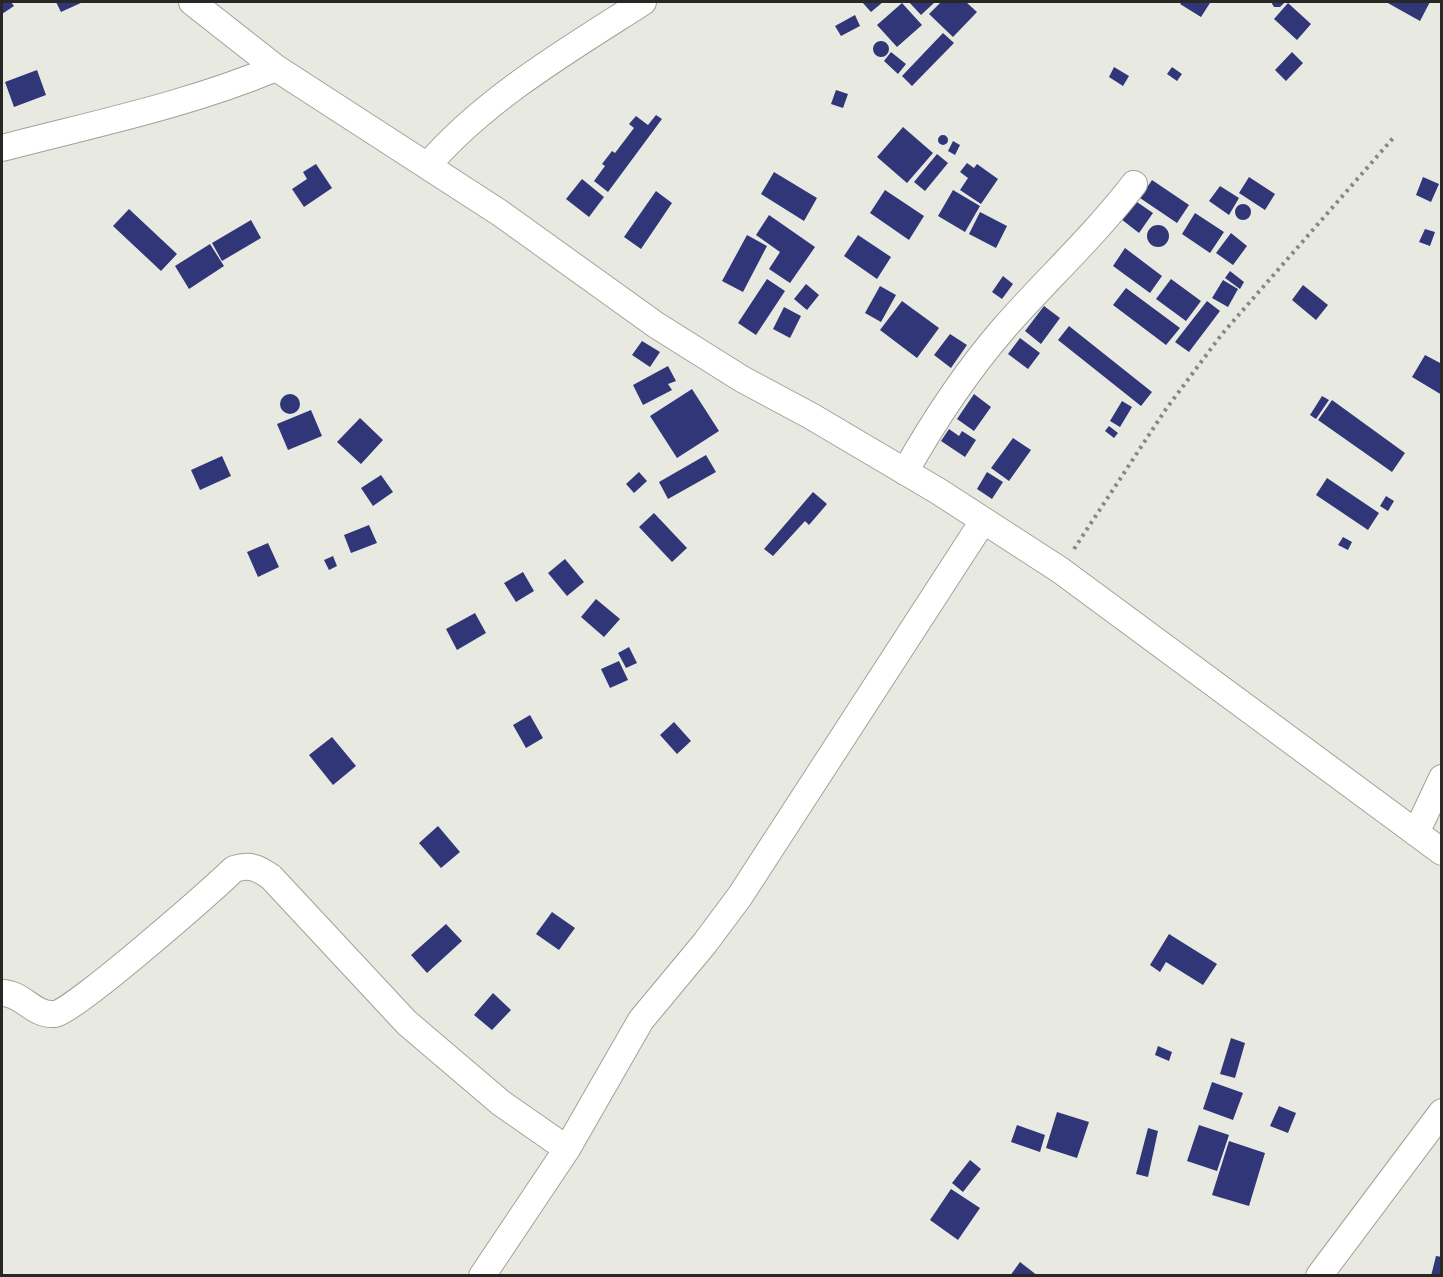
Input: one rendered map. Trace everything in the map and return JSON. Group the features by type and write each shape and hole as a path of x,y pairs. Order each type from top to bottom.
{"street":[{"path":"192,2 276,68 428,165 582,270 656,325 742,379 812,416 905,472 1060,570 1442,852"},
{"path":"428,165 453,136 486,110 579,43 643,2"},
{"path":"2,148 184,102 231,87 276,68"},
{"path":"905,472 924,437 1004,328 1105,222 1134,184"},
{"path":"482,1275 567,1149 641,1020 740,896 982,521"},
{"path":"1416,833 1442,778"},
{"path":"2,993 14,994 45,1014 59,1013 99,984 234,869 246,865 258,868 271,877 407,1023 501,1103 567,1149"},
{"path":"1319,1275 1442,1112"}],"path":[{"path":"1060,570 1166,409 1222,334 1394,137"}],"building":[{"path":"2,2 11,2 14,6 2,14"},
{"path":"56,2 83,2 61,12"},
{"path":"862,2 883,2 871,12"},
{"path":"909,2 935,2 921,15"},
{"path":"941,2 966,2 977,12 953,37 929,14"},
{"path":"1182,2 1210,3 1201,17 1180,4"},
{"path":"1271,2 1285,2 1280,7 1274,7"},
{"path":"1386,2 1430,2 1420,21"},
{"path":"902,3 922,25 897,47 877,25"},
{"path":"1288,3 1311,24 1297,40 1274,19"},
{"path":"855,15 860,26 841,36 835,26"},
{"path":"943,33 954,43 912,86 902,76"},
{"path":"881,41 889,49 881,57 873,49"},
{"path":"891,52 906,64 898,74 884,61"},
{"path":"1292,52 1303,63 1286,81 1275,70"},
{"path":"1114,67 1129,76 1123,86 1109,77"},
{"path":"1172,67 1182,74 1177,81 1167,74"},
{"path":"37,70 46,95 14,107 5,82"},
{"path":"836,90 848,94 843,108 831,104"},
{"path":"656,115 662,119 608,192 594,181 605,166 602,164 612,151 615,153 634,128 629,124 636,116 648,125"},
{"path":"903,127 933,153 907,183 877,157"},
{"path":"943,135 947,136 947,144 943,145 939,144 938,140 939,136"},
{"path":"953,141 960,145 955,155 948,151"},
{"path":"937,154 948,163 925,191 914,182"},
{"path":"967,163 974,168 977,164 998,179 981,204 960,190 968,178 960,172"},
{"path":"316,164 332,188 304,207 292,189 307,179 303,172"},
{"path":"774,172 817,198 804,221 761,194"},
{"path":"1249,177 1275,194 1265,210 1239,193"},
{"path":"1423,177 1439,184 1431,202 1416,195"},
{"path":"582,179 604,197 589,217 566,199"},
{"path":"1152,180 1189,205 1177,223 1140,198"},
{"path":"1220,186 1239,198 1229,215 1209,201"},
{"path":"885,190 924,216 909,240 870,213"},
{"path":"953,190 980,206 965,232 938,216"},
{"path":"656,191 672,203 641,249 624,237"},
{"path":"1134,200 1153,213 1139,233 1121,219"},
{"path":"1243,204 1249,206 1251,212 1249,218 1243,220 1237,218 1235,212 1237,206"},
{"path":"129,209 177,254 161,271 113,226"},
{"path":"980,212 1007,226 996,248 969,234"},
{"path":"1195,213 1224,232 1210,253 1182,234"},
{"path":"769,215 815,247 790,283 769,269 780,252 756,235"},
{"path":"251,220 261,238 222,261 212,243"},
{"path":"1158,225 1166,228 1169,236 1166,244 1158,247 1150,244 1147,236 1150,228"},
{"path":"1425,229 1435,232 1430,246 1419,242"},
{"path":"1231,233 1247,246 1233,265 1216,253"},
{"path":"747,235 767,246 743,292 722,281"},
{"path":"858,235 891,257 877,279 844,256"},
{"path":"210,244 224,266 189,289 175,266"},
{"path":"1125,248 1162,276 1150,293 1113,266"},
{"path":"1230,271 1244,282 1240,289 1225,278"},
{"path":"1003,276 1013,284 1002,299 992,292"},
{"path":"767,279 785,291 756,335 738,323"},
{"path":"1171,279 1201,301 1186,321 1156,299"},
{"path":"1223,280 1238,289 1228,307 1212,298"},
{"path":"806,284 819,295 807,310 794,299"},
{"path":"1303,285 1328,305 1316,320 1292,300"},
{"path":"880,286 896,295 881,322 865,313"},
{"path":"1126,288 1180,328 1166,345 1113,305"},
{"path":"902,301 939,328 917,358 880,330"},
{"path":"1207,301 1220,311 1189,352 1175,342"},
{"path":"1044,306 1060,318 1041,344 1025,331"},
{"path":"784,307 801,316 790,338 773,329"},
{"path":"1069,326 1152,392 1141,406 1058,340"},
{"path":"950,334 967,345 951,368 934,355"},
{"path":"1020,338 1040,353 1028,369 1008,354"},
{"path":"642,341 660,352 650,367 632,355"},
{"path":"1425,355 1442,364 1442,395 1412,377"},
{"path":"668,366 676,381 668,384 672,390 643,405 633,385"},
{"path":"692,389 719,431 677,458 650,416"},
{"path":"290,394 297,397 300,404 297,411 290,414 283,411 280,404 283,397"},
{"path":"974,394 991,407 974,431 957,419"},
{"path":"1322,396 1329,400 1316,419 1310,415"},
{"path":"1332,400 1405,453 1392,472 1318,420"},
{"path":"1122,401 1132,407 1120,427 1110,421"},
{"path":"311,410 322,436 288,450 277,424"},
{"path":"360,418 383,440 361,464 337,442"},
{"path":"1109,426 1118,433 1114,438 1105,431"},
{"path":"949,429 959,436 962,431 976,440 965,457 941,441"},
{"path":"1013,438 1031,450 1009,481 991,468"},
{"path":"706,455 716,472 668,499 659,482"},
{"path":"222,456 231,476 200,490 191,470"},
{"path":"639,472 647,481 634,493 626,484"},
{"path":"987,472 1003,482 992,499 977,489"},
{"path":"381,475 393,492 373,506 361,488"},
{"path":"1327,478 1379,513 1368,530 1316,495"},
{"path":"813,492 827,504 809,525 805,521 773,556 764,549"},
{"path":"1386,496 1394,501 1388,511 1380,506"},
{"path":"654,513 687,548 672,562 639,527"},
{"path":"369,525 377,543 351,553 344,535"},
{"path":"1343,537 1352,542 1348,550 1338,545"},
{"path":"268,543 279,567 258,577 247,552"},
{"path":"333,556 337,566 329,570 324,560"},
{"path":"565,559 584,582 567,596 548,573"},
{"path":"523,572 534,591 516,602 504,583"},
{"path":"596,599 620,619 604,637 581,617"},
{"path":"475,613 486,633 457,650 446,629"},
{"path":"629,647 637,663 626,668 618,653"},
{"path":"619,661 628,680 610,688 601,669"},
{"path":"530,715 543,738 526,748 513,725"},
{"path":"674,722 691,741 677,754 660,735"},
{"path":"332,737 356,766 333,785 309,755"},
{"path":"438,826 460,852 441,868 419,843"},
{"path":"552,912 575,928 559,950 536,934"},
{"path":"446,924 462,941 427,973 411,955"},
{"path":"1169,934 1217,964 1203,985 1166,962 1160,972 1150,965"},
{"path":"493,993 511,1010 492,1030 474,1015"},
{"path":"1231,1038 1245,1043 1235,1078 1220,1074"},
{"path":"1158,1046 1172,1052 1169,1061 1155,1055"},
{"path":"1212,1082 1243,1093 1233,1120 1203,1109"},
{"path":"1279,1106 1296,1113 1288,1133 1270,1126"},
{"path":"1057,1112 1089,1122 1077,1158 1046,1148"},
{"path":"1017,1125 1045,1135 1040,1152 1011,1142"},
{"path":"1199,1125 1229,1135 1217,1171 1187,1161"},
{"path":"1148,1128 1158,1131 1148,1177 1136,1174"},
{"path":"1229,1141 1265,1153 1249,1206 1212,1195"},
{"path":"970,1160 981,1169 963,1192 952,1183"},
{"path":"951,1189 980,1208 958,1240 930,1220"},
{"path":"1436,1256 1442,1257 1442,1276 1431,1276"},
{"path":"1020,1262 1038,1276 1010,1276"}]}
